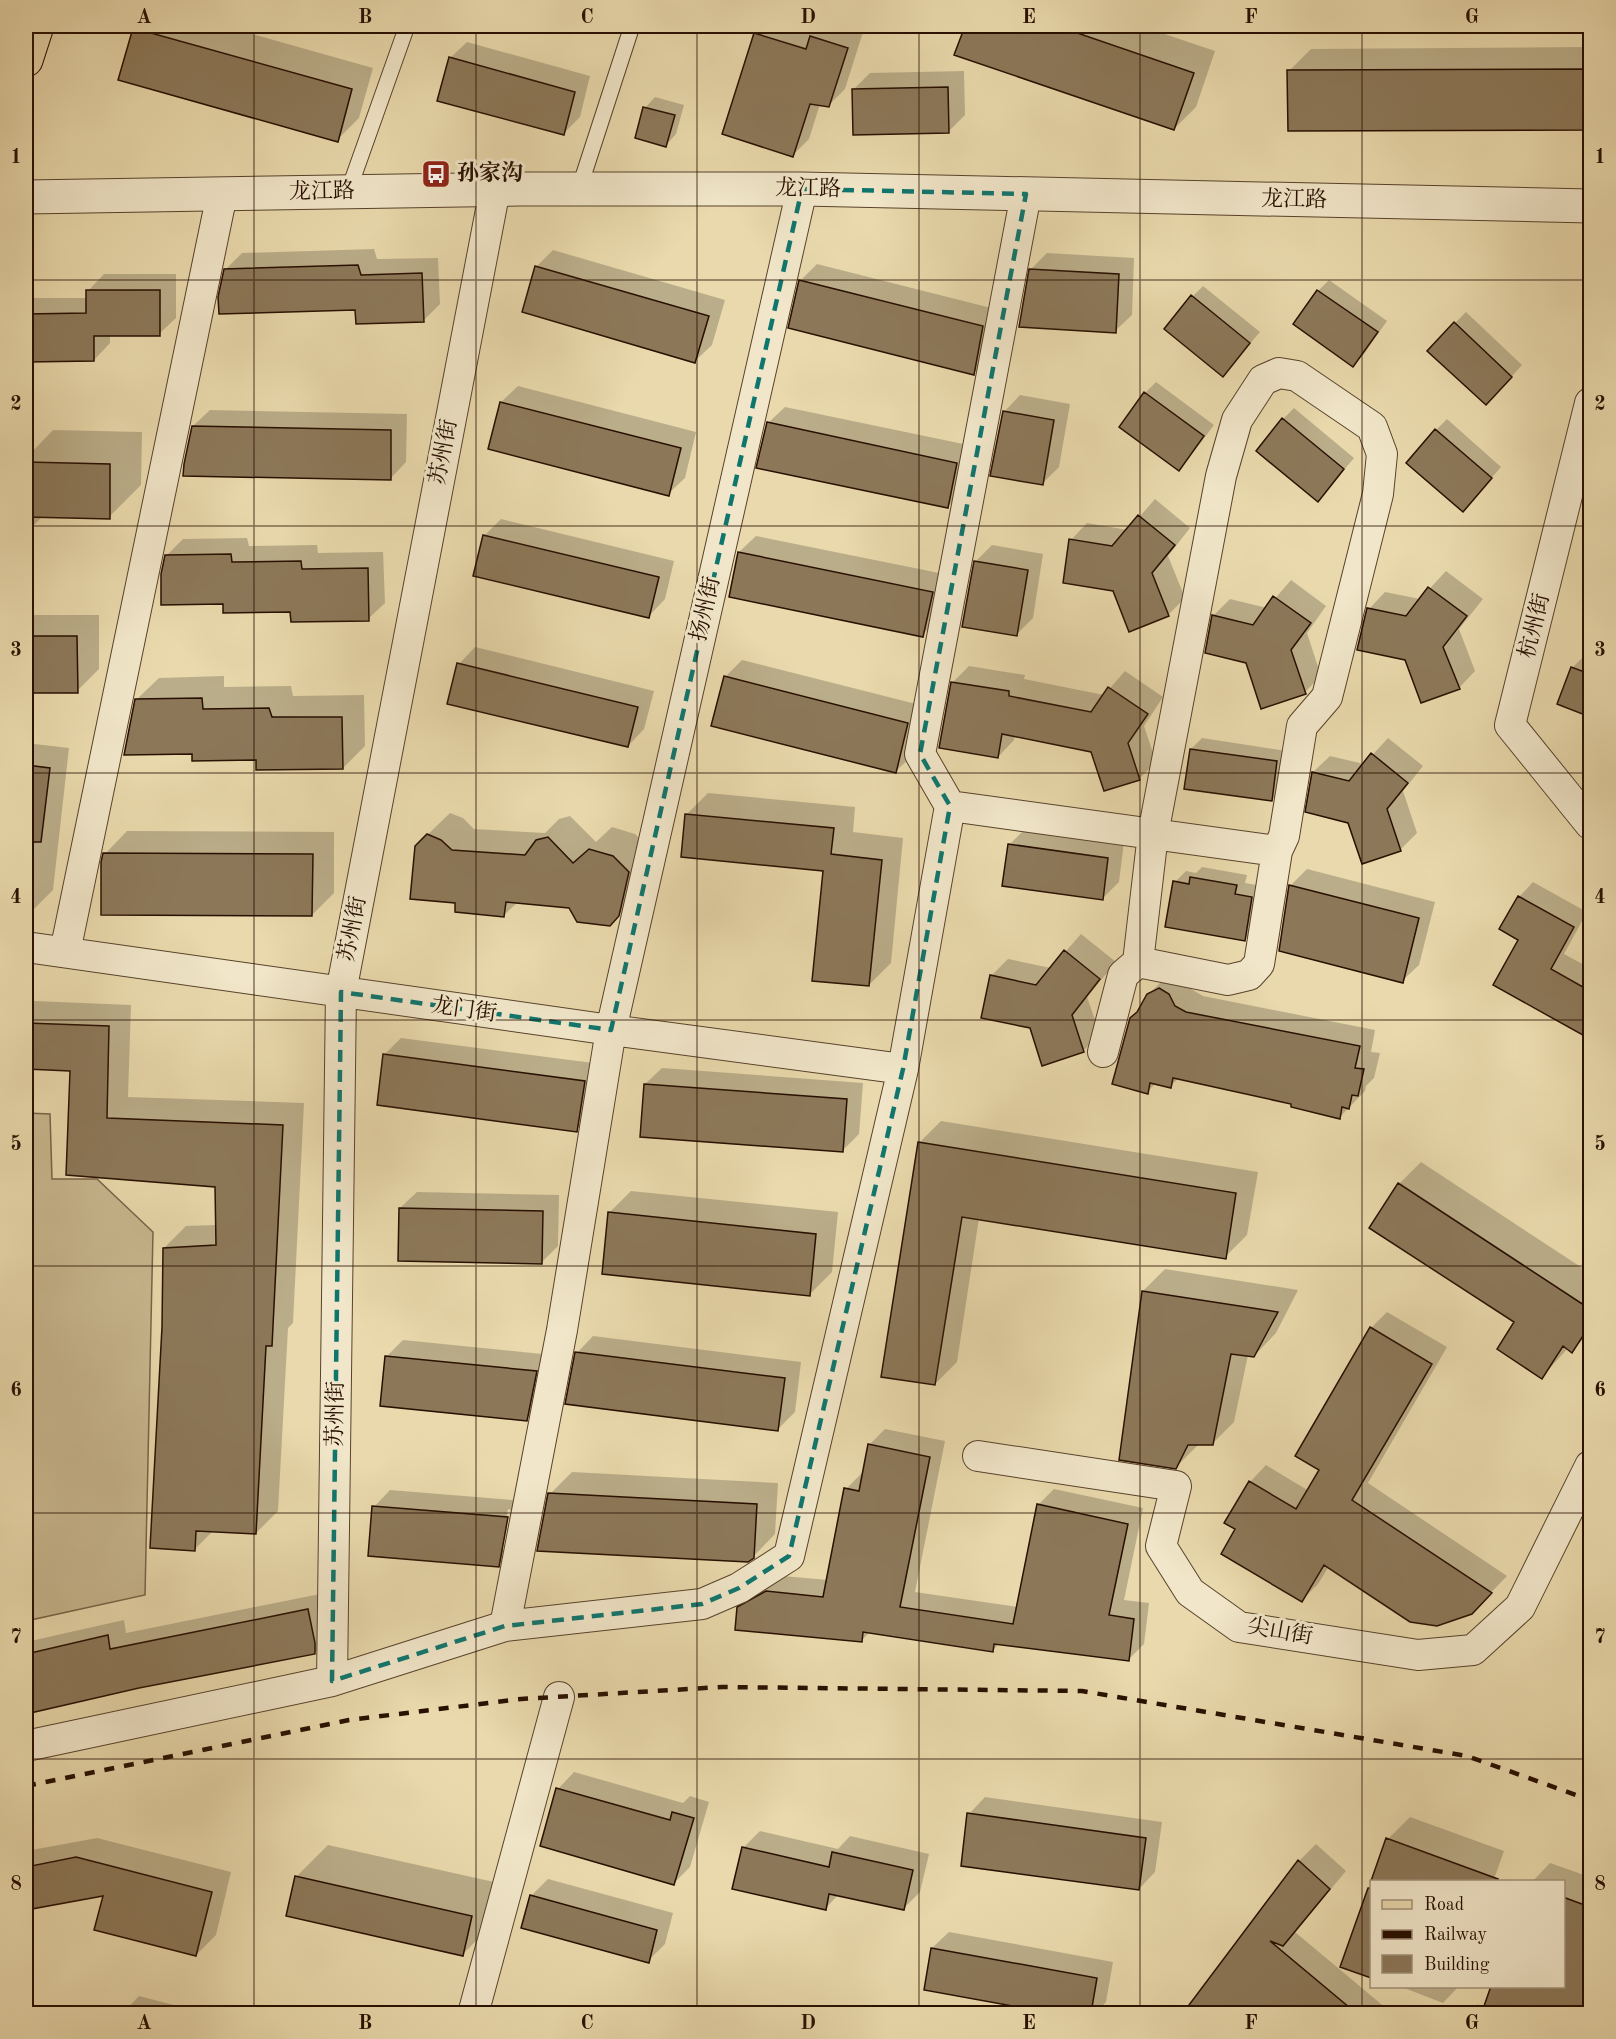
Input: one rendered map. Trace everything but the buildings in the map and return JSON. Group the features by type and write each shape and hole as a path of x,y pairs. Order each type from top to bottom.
{"main road":[{"path":"26,60 37,26"}],"street":[{"name":"龙江路","path":"26,197 495,189 802,189 1590,206"},
{"name":"苏州街","path":"332,1681 340,992 495,189"},
{"name":"扬州街","path":"505,1626 562,1329 610,1030 802,189"},
{"path":"65,952 222,194"},
{"path":"26,1746 332,1681 505,1626 702,1604 739,1588 789,1556 903,1069 950,806 920,754 1026,194"},
{"path":"1103,1052 1123,975 1138,962 1153,834 1221,477 1237,420 1263,380 1279,373 1297,376 1372,427 1382,454 1378,494 1327,697 1302,726 1284,836 1277,851 1259,964 1249,975 1228,980 1138,962"},
{"name":"杭州街","path":"1590,403 1510,725 1590,824"},
{"path":"950,806 1277,851"},
{"name":"龙门街","path":"26,947 903,1069"},
{"name":"尖山街","path":"978,1456 1176,1486 1161,1546 1190,1592 1239,1627 1418,1654 1473,1650 1520,1607 1590,1466"},
{"path":"473,2013 559,1697"}],"lane":[{"path":"348,192 407,26"},
{"path":"579,189 632,26"}],"highlighted area":[{"path":"802,189 1026,194 920,754 950,806 903,1069 789,1556 739,1588 702,1604 505,1626 332,1681 341,992 611,1030"}],"shaded area":[{"path":"26,1113 50,1114 52,1179 97,1179 153,1232 145,1595 26,1621"}],"railway":[{"path":"26,1786 349,1720 521,1699 722,1687 1082,1691 1467,1756 1590,1800"}],"place":[{"name":"孙家沟","path":"436,174"}]}
